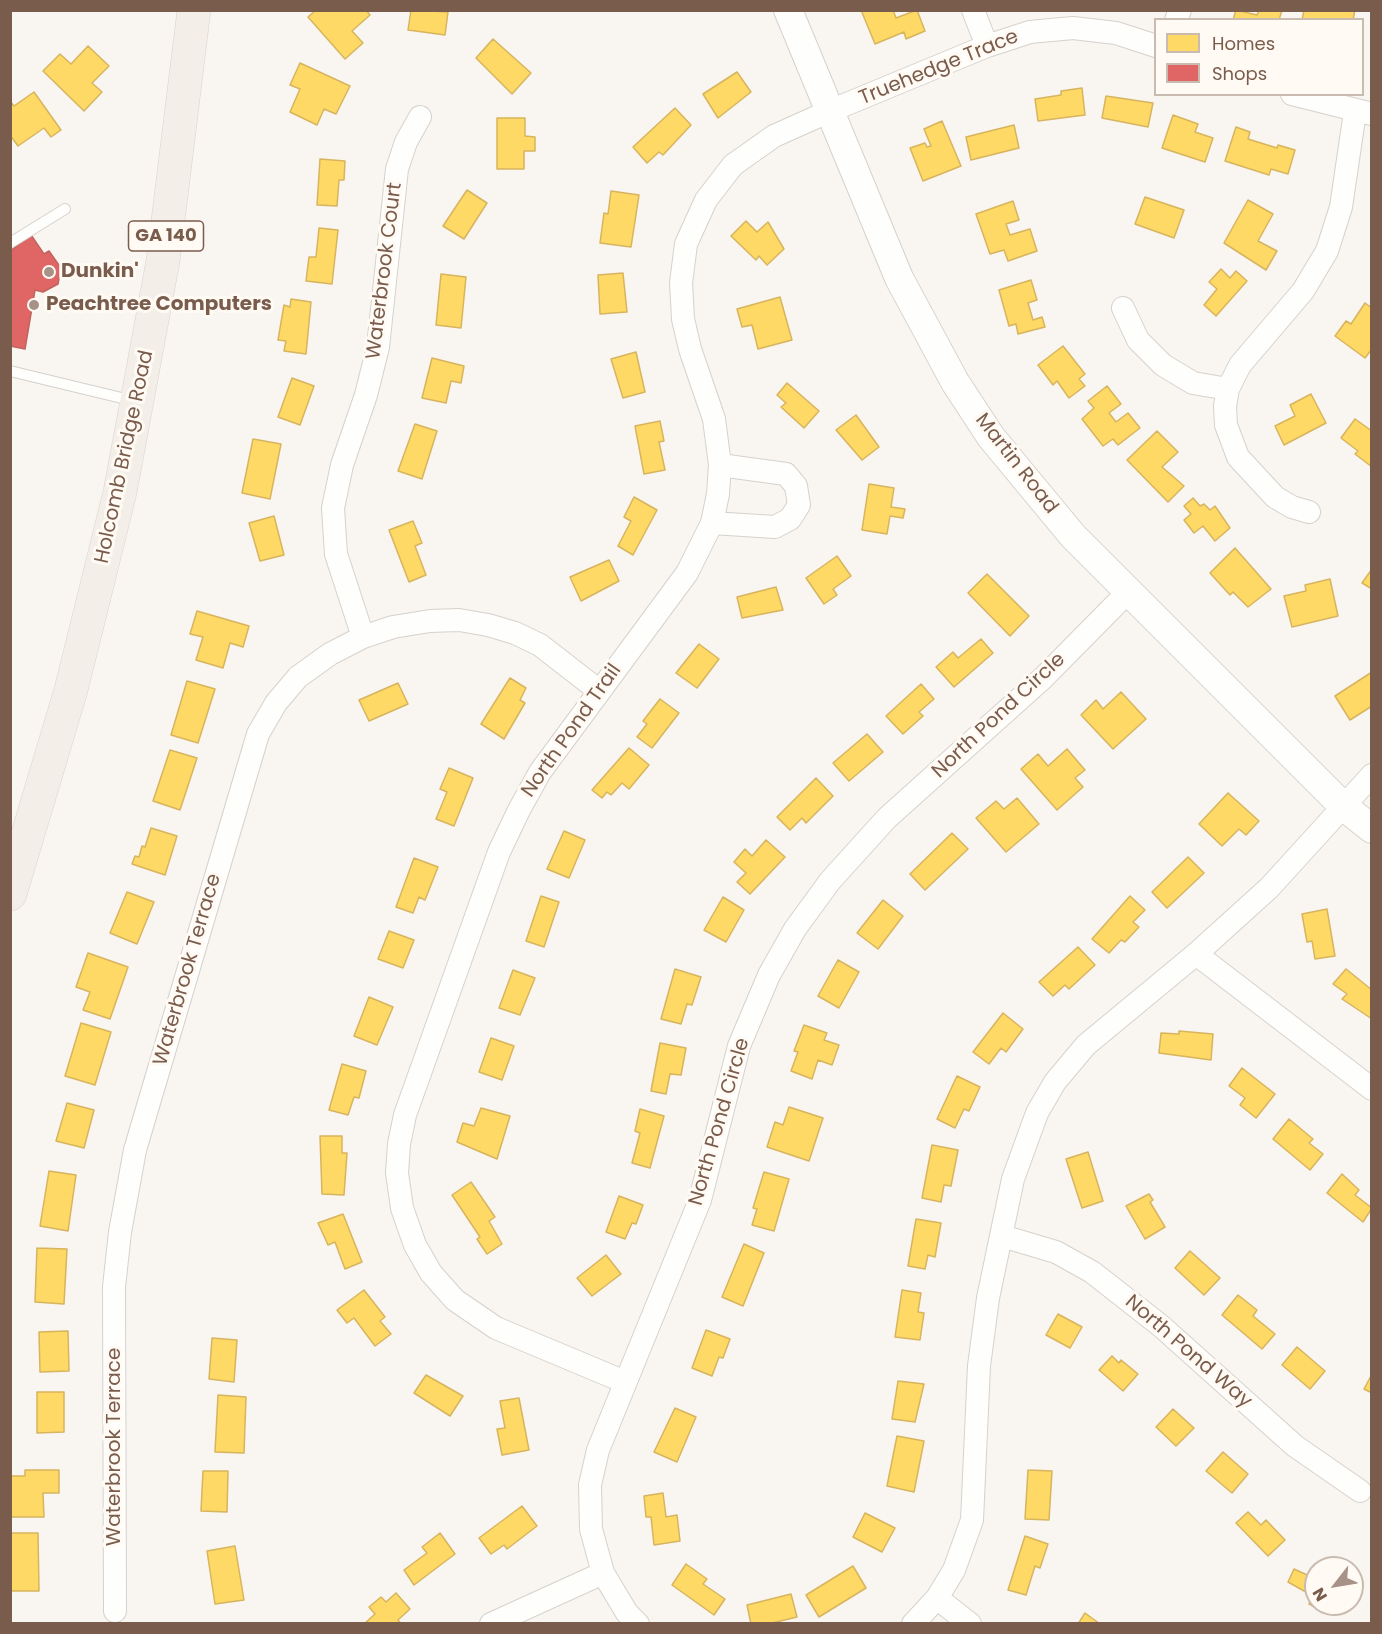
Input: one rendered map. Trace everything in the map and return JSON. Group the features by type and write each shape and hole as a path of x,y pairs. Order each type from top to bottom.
{"main road":[{"name":"Holcomb Bridge Road","path":"10,894 89,624 138,402 171,206 195,16"}],"street":[{"name":"Martin Road","path":"788,10 899,278 955,382 991,437 1032,489 1128,592 1343,806 1371,830"},
{"path":"973,10 987,46"},
{"name":"Truehedge Trace","path":"830,111 987,46 1030,32 1073,28 1116,33 1154,46"},
{"path":"1299,96 1363,113 1341,207 1327,251 1304,291 1240,365 1228,389 1226,425 1238,457 1275,497 1292,507 1309,512"},
{"name":"North Pond Trail","path":"625,1382 496,1328 455,1300 431,1273 415,1245 402,1208 397,1173 399,1144 405,1115 499,852 540,772 598,690 687,573 711,523 718,494 720,465 714,419 683,320 681,283 686,244 706,200 733,165 774,136 830,111"},
{"name":"Waterbrook Court","path":"363,637 336,554 333,508 342,465 366,395 378,347 397,169 406,142 420,117"},
{"path":"1123,308 1138,340 1162,365 1193,382 1228,389"},
{"path":"711,523 775,526 790,519 799,505 796,486 786,474 720,465"},
{"name":"North Pond Circle","path":"639,1623 627,1613 603,1573 591,1529 590,1485 598,1450 700,1200 739,1046 769,975 795,929 830,881 887,818 1043,678 1128,592"},
{"name":"Waterbrook Terrace","path":"115,1611 114,1287 120,1232 135,1150 258,734 276,703 298,677 330,654 363,637 393,627 430,621 459,620 515,633 540,645 598,690"},
{"path":"913,1623 938,1598 954,1570 972,1520 979,1366 988,1298 1021,1150 1037,1113 1055,1082 1086,1045 1196,954 1269,888 1371,775"},
{"path":"1196,954 1371,1089"},
{"name":"North Pond Way","path":"1002,1236 1056,1252 1092,1272 1161,1326 1295,1446 1360,1491"},
{"path":"491,1623 603,1573"},
{"path":"938,1598 970,1623"}],"lane":[{"path":"10,243 65,209"},
{"path":"10,371 138,402"}],"building: Homes":[{"path":"316,10 366,10 370,15 352,31 363,43 345,59 308,17"},
{"path":"411,10 448,12 445,35 408,30"},
{"path":"861,10 893,10 896,18 917,10 925,31 906,39 904,32 875,44"},
{"path":"1236,10 1257,15 1259,10 1282,10 1280,18 1234,18"},
{"path":"1304,10 1355,10 1353,18 1302,18"},
{"path":"493,39 531,73 512,94 476,58"},
{"path":"88,46 109,66 92,83 102,92 84,111 43,71 60,54 71,64"},
{"path":"300,63 350,86 336,114 324,109 317,125 290,112 300,89 290,85"},
{"path":"737,72 751,92 718,118 703,94"},
{"path":"1082,88 1085,115 1038,121 1035,99 1061,95 1061,91"},
{"path":"34,92 61,130 51,137 44,128 18,146 10,135 10,101 14,106"},
{"path":"1106,96 1153,103 1148,127 1102,118"},
{"path":"675,108 691,125 663,155 659,152 647,163 633,147"},
{"path":"1173,115 1198,124 1195,132 1213,138 1205,162 1162,148"},
{"path":"497,118 525,118 525,136 535,137 535,151 524,151 524,169 497,169"},
{"path":"942,121 961,166 923,181 910,148 925,143 927,147 931,146 924,129"},
{"path":"1014,125 1019,148 971,160 966,137"},
{"path":"1236,127 1250,132 1248,139 1277,148 1278,145 1295,150 1288,174 1271,169 1269,175 1225,161"},
{"path":"320,159 345,161 344,180 339,180 337,206 317,205"},
{"path":"467,190 487,203 464,239 443,226"},
{"path":"611,191 639,195 631,247 600,243 604,213 608,214"},
{"path":"1145,197 1184,210 1174,238 1135,224"},
{"path":"1248,200 1273,214 1258,241 1277,251 1266,270 1224,243"},
{"path":"1013,201 1019,220 1006,224 1010,235 1030,229 1037,251 1008,261 1004,250 990,254 976,214"},
{"path":"746,221 757,232 768,222 784,249 767,265 759,256 756,260 731,236"},
{"path":"319,228 338,230 332,284 306,281 309,257 316,257"},
{"path":"1221,269 1230,278 1236,271 1247,281 1216,316 1204,305 1217,289 1209,282"},
{"path":"623,273 627,312 600,314 598,275"},
{"path":"441,274 466,277 461,328 436,325"},
{"path":"1031,280 1037,300 1028,303 1033,320 1042,317 1045,327 1018,334 1016,324 1009,326 999,290"},
{"path":"780,297 792,340 758,349 752,325 742,327 737,309"},
{"path":"291,299 311,302 306,354 284,351 286,341 278,340 284,305 290,307"},
{"path":"1365,303 1372,308 1372,349 1365,358 1335,336 1346,321 1351,324"},
{"path":"1063,346 1085,374 1079,379 1085,386 1069,398 1057,381 1053,385 1038,365"},
{"path":"636,352 645,392 623,398 611,359"},
{"path":"432,358 464,366 461,383 451,381 446,403 422,398"},
{"path":"292,378 314,386 300,425 278,417"},
{"path":"787,383 819,411 804,428 781,407 786,403 777,395"},
{"path":"1107,386 1121,404 1109,413 1116,422 1128,413 1140,428 1118,445 1113,439 1103,446 1082,419 1094,408 1088,401"},
{"path":"1311,394 1326,423 1284,445 1275,426 1295,416 1290,405"},
{"path":"856,415 879,447 862,460 836,430"},
{"path":"1355,419 1372,431 1372,467 1355,454 1358,451 1341,438"},
{"path":"660,421 664,441 659,442 665,470 644,474 635,426"},
{"path":"415,424 437,431 422,479 398,471"},
{"path":"1157,431 1178,452 1162,467 1184,486 1168,502 1127,460"},
{"path":"253,439 281,444 270,499 242,493"},
{"path":"869,484 894,488 891,507 905,509 903,518 890,516 887,534 862,530"},
{"path":"634,497 657,510 633,555 618,546 631,521 624,517"},
{"path":"1193,498 1200,506 1204,504 1210,510 1215,506 1230,528 1215,541 1203,526 1194,533 1184,520 1191,514 1184,506"},
{"path":"274,516 284,555 260,561 249,523"},
{"path":"413,521 422,543 415,546 426,575 409,582 389,530"},
{"path":"1235,548 1271,589 1248,607 1233,592 1230,595 1210,573"},
{"path":"837,556 851,576 833,589 837,595 824,604 806,578"},
{"path":"609,560 619,581 581,601 570,577"},
{"path":"1372,569 1372,589 1362,583"},
{"path":"987,574 1029,616 1010,636 968,593"},
{"path":"1330,579 1338,616 1292,627 1284,596 1306,591 1305,585"},
{"path":"776,587 783,610 742,618 737,597"},
{"path":"197,611 249,626 243,647 230,643 223,668 196,660 203,637 190,634"},
{"path":"981,639 993,653 954,687 936,667 953,652 958,658"},
{"path":"699,644 719,659 697,688 676,673"},
{"path":"1372,672 1372,706 1350,720 1335,696"},
{"path":"510,678 526,688 520,700 525,703 504,739 481,724"},
{"path":"187,681 215,689 198,743 171,735"},
{"path":"398,683 408,704 369,721 359,700"},
{"path":"921,684 934,699 919,712 923,716 903,734 886,716"},
{"path":"1121,692 1146,719 1113,749 1081,715 1096,700 1103,709"},
{"path":"660,699 679,713 652,748 637,737 647,724 643,721"},
{"path":"867,734 883,752 849,781 833,763"},
{"path":"629,748 649,765 629,789 622,783 611,795 607,792 602,798 592,790"},
{"path":"1067,749 1085,770 1075,778 1083,787 1057,810 1021,769 1038,754 1048,766"},
{"path":"170,750 197,758 180,810 153,801"},
{"path":"449,768 473,778 454,826 436,819 447,792 440,789"},
{"path":"816,778 833,796 806,823 802,818 790,830 777,817"},
{"path":"1228,793 1259,821 1246,835 1239,829 1222,846 1199,824"},
{"path":"1017,798 1039,824 1006,852 976,818 996,801 1004,809"},
{"path":"151,828 177,836 165,875 132,864 135,856 139,857 142,846 145,847"},
{"path":"564,831 585,840 569,878 547,869"},
{"path":"952,833 968,849 925,890 910,874"},
{"path":"766,840 785,857 750,894 737,882 746,873 734,862 745,849 752,856"},
{"path":"1188,857 1204,873 1167,908 1152,892"},
{"path":"414,858 438,867 425,900 419,897 413,913 396,907"},
{"path":"127,892 154,902 137,944 110,933"},
{"path":"541,896 559,902 544,947 526,941"},
{"path":"1130,896 1145,910 1133,922 1139,927 1125,942 1121,940 1109,953 1092,939"},
{"path":"723,897 744,910 726,942 704,930"},
{"path":"883,900 903,916 878,949 857,933"},
{"path":"1327,909 1335,956 1315,959 1312,941 1307,942 1302,914"},
{"path":"389,931 414,940 403,968 378,959"},
{"path":"1078,947 1095,965 1069,989 1065,985 1053,996 1039,982"},
{"path":"88,953 128,967 110,1019 83,1010 90,992 76,987"},
{"path":"838,960 859,972 839,1008 818,996"},
{"path":"675,969 701,977 692,1005 687,1004 681,1024 661,1019"},
{"path":"1346,969 1372,990 1372,1019 1342,999 1347,994 1333,984"},
{"path":"513,970 535,978 520,1015 499,1008"},
{"path":"369,997 393,1007 377,1045 354,1036"},
{"path":"1003,1013 1023,1029 1006,1052 1001,1048 989,1064 973,1052"},
{"path":"81,1023 111,1032 95,1085 65,1076"},
{"path":"804,1025 827,1033 824,1040 839,1045 832,1065 818,1060 812,1079 791,1071 798,1052 794,1051"},
{"path":"1179,1031 1213,1034 1211,1060 1159,1053 1161,1033 1179,1034"},
{"path":"491,1038 514,1046 502,1080 479,1072"},
{"path":"660,1043 686,1048 681,1075 670,1074 666,1094 651,1091"},
{"path":"342,1064 366,1071 359,1098 354,1097 348,1115 329,1110"},
{"path":"1242,1068 1275,1094 1256,1118 1240,1105 1245,1098 1229,1086"},
{"path":"957,1076 980,1087 969,1111 964,1109 955,1128 937,1119"},
{"path":"67,1103 94,1110 84,1148 56,1141"},
{"path":"789,1107 823,1118 809,1161 767,1147 775,1122 783,1125"},
{"path":"481,1108 510,1116 497,1159 457,1142 463,1123 474,1126"},
{"path":"640,1109 664,1116 650,1168 632,1163 640,1133 635,1131"},
{"path":"1289,1119 1313,1139 1309,1143 1323,1154 1310,1170 1273,1139"},
{"path":"320,1136 342,1136 342,1153 347,1153 344,1195 322,1194"},
{"path":"932,1145 958,1150 951,1186 944,1185 941,1202 922,1198"},
{"path":"1088,1152 1103,1201 1082,1208 1066,1159"},
{"path":"49,1171 76,1175 68,1231 40,1226"},
{"path":"764,1172 789,1179 774,1231 752,1225 757,1209 753,1208"},
{"path":"1342,1174 1359,1190 1355,1195 1372,1208 1363,1222 1327,1193"},
{"path":"471,1182 495,1217 489,1221 502,1244 487,1254 477,1239 480,1237 452,1195"},
{"path":"1149,1194 1153,1200 1150,1202 1165,1227 1145,1239 1126,1206"},
{"path":"619,1196 643,1205 636,1224 632,1223 625,1239 606,1232"},
{"path":"343,1214 362,1262 345,1269 335,1242 328,1245 318,1223"},
{"path":"916,1219 941,1223 935,1257 928,1255 925,1269 908,1266"},
{"path":"744,1244 764,1253 743,1306 722,1297"},
{"path":"37,1248 67,1249 64,1304 35,1302"},
{"path":"1190,1251 1220,1278 1204,1295 1175,1268"},
{"path":"606,1255 621,1274 592,1296 577,1278"},
{"path":"364,1290 385,1317 380,1321 391,1334 375,1346 354,1318 347,1323 337,1310"},
{"path":"902,1290 921,1293 918,1312 924,1313 920,1340 895,1337"},
{"path":"1238,1295 1257,1310 1253,1316 1275,1334 1262,1349 1222,1315"},
{"path":"1058,1314 1082,1327 1070,1348 1046,1335"},
{"path":"706,1330 730,1339 723,1358 719,1357 712,1376 692,1368"},
{"path":"68,1331 69,1371 40,1372 39,1332"},
{"path":"212,1338 237,1340 234,1382 209,1379"},
{"path":"1297,1347 1325,1371 1310,1389 1282,1365"},
{"path":"1112,1356 1119,1363 1121,1360 1138,1374 1123,1391 1099,1370"},
{"path":"1372,1374 1372,1393 1364,1389"},
{"path":"426,1375 463,1396 450,1416 414,1393"},
{"path":"898,1381 924,1384 915,1422 892,1419"},
{"path":"37,1392 64,1392 64,1432 37,1433"},
{"path":"218,1395 246,1397 244,1453 215,1452"},
{"path":"519,1398 529,1450 502,1455 497,1429 505,1428 500,1401"},
{"path":"675,1408 696,1417 677,1462 654,1452"},
{"path":"1173,1409 1194,1428 1176,1446 1156,1427"},
{"path":"897,1436 924,1441 914,1492 887,1486"},
{"path":"1223,1452 1248,1474 1232,1493 1206,1471"},
{"path":"25,1470 59,1470 59,1493 43,1493 44,1517 10,1517 10,1476 25,1476"},
{"path":"1028,1470 1052,1471 1049,1520 1025,1519"},
{"path":"203,1471 228,1471 227,1512 201,1511"},
{"path":"663,1493 666,1517 677,1515 680,1541 654,1545 651,1517 646,1517 644,1496"},
{"path":"522,1506 537,1526 507,1549 504,1545 491,1554 479,1538"},
{"path":"1248,1512 1261,1525 1266,1520 1285,1540 1268,1556 1236,1523"},
{"path":"865,1513 895,1528 882,1552 853,1537"},
{"path":"10,1533 38,1533 39,1591 11,1591"},
{"path":"440,1533 455,1554 414,1585 404,1570 427,1553 422,1547"},
{"path":"1025,1536 1048,1544 1040,1568 1035,1566 1026,1595 1008,1590"},
{"path":"235,1546 244,1600 215,1604 207,1551"},
{"path":"686,1564 707,1579 703,1584 725,1599 714,1615 672,1585"},
{"path":"853,1566 866,1588 819,1617 806,1595"},
{"path":"1294,1569 1304,1574 1304,1591 1288,1582"},
{"path":"396,1593 410,1609 398,1620 401,1624 364,1624 375,1614 369,1607 381,1597 386,1602"},
{"path":"791,1594 797,1617 768,1624 751,1624 747,1605"},
{"path":"1085,1613 1100,1624 1078,1624"}],"building: Shops":[{"path":"31,235 44,254 49,251 61,268 58,284 43,292 35,290 25,349 10,346 10,251"}],"place":[{"name":"Dunkin'","path":"49,272"},
{"name":"Peachtree Computers","path":"34,305"}]}
